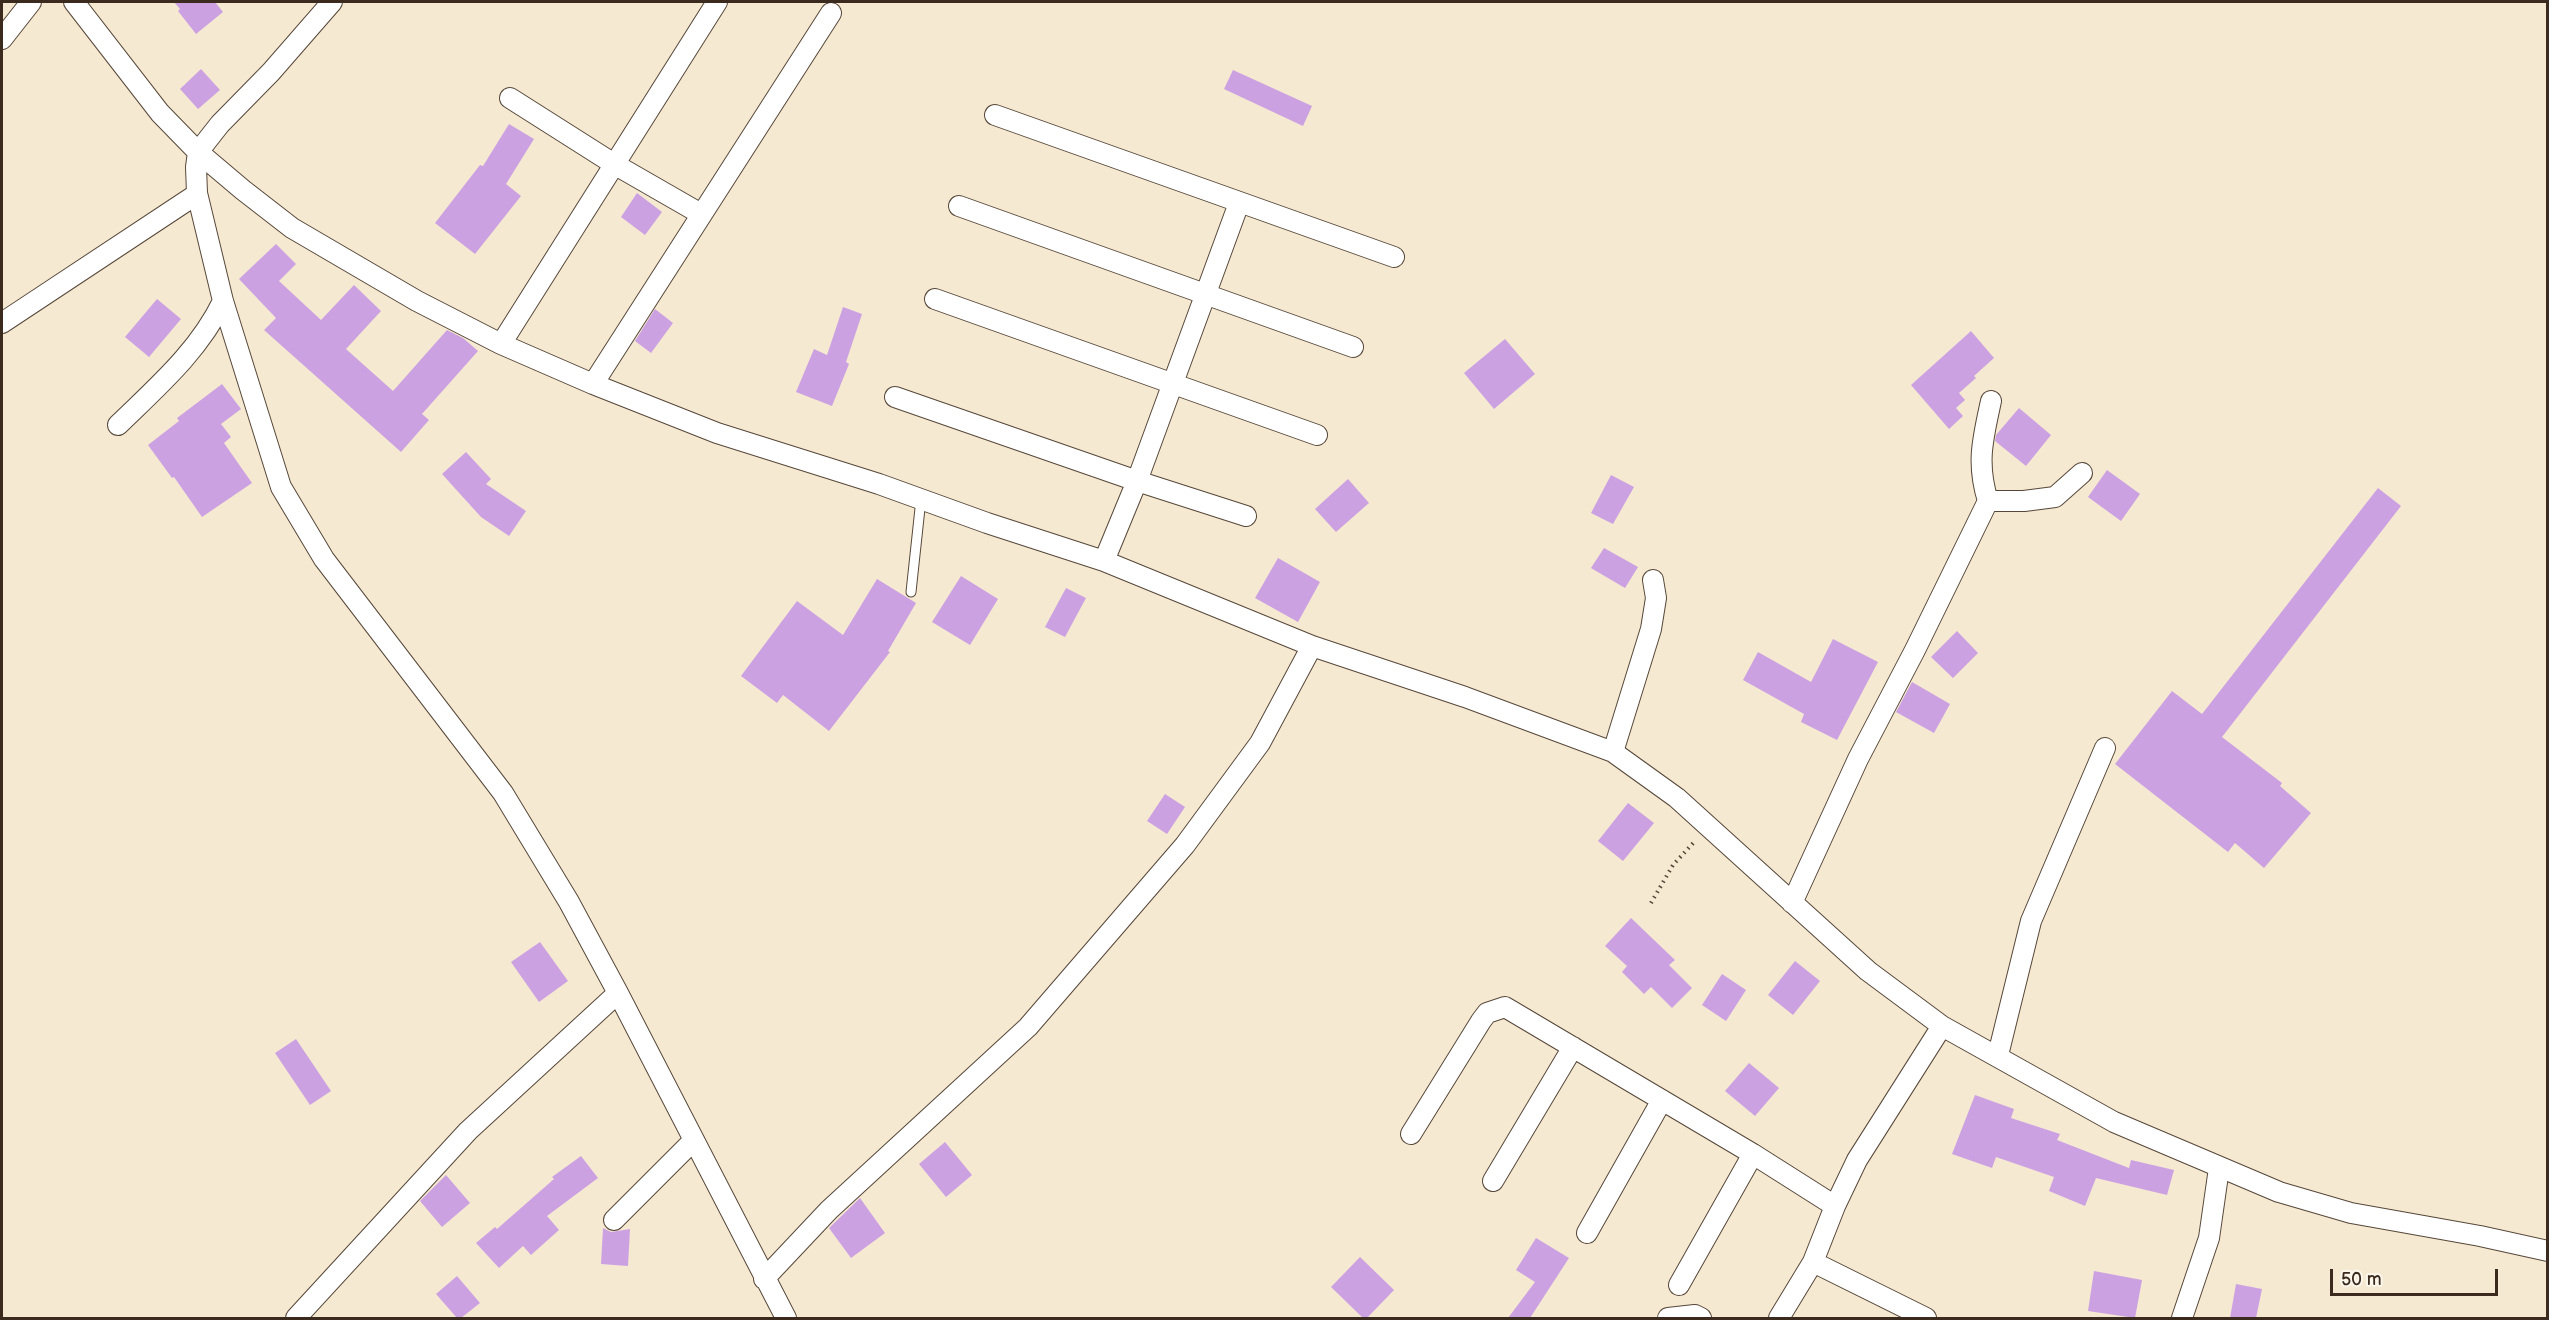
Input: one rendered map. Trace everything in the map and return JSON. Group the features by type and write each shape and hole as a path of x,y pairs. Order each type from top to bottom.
{"street":[{"path":"2,39 31,2"},
{"path":"74,2 160,113 198,152 292,228 417,301 501,344 592,384 717,433 1104,561 1312,646 1464,697 1612,752 1677,798 1868,971 1942,1026 1998,1055 2114,1122 2219,1168 2279,1191 2351,1213 2480,1236 2547,1251"},
{"path":"332,2 271,72 220,123 198,152 197,194 223,301 281,487 324,559 503,793 569,902 786,1318"},
{"path":"501,344 717,2"},
{"path":"592,384 831,13"},
{"path":"510,98 614,164 701,214"},
{"path":"995,115 1394,257"},
{"path":"2,323 197,194"},
{"path":"1104,561 1137,481 1239,203"},
{"path":"958,206 1353,347"},
{"path":"935,299 1317,435"},
{"path":"118,425 183,362 203,337 223,301"},
{"path":"895,397 1137,481 1246,516"},
{"path":"1792,903 1858,759 1915,650 1988,501 1982,483 1980,450 1991,401"},
{"path":"1988,501 2024,501 2055,497 2082,473"},
{"path":"1612,752 1651,629 1656,598 1653,580"},
{"path":"764,1279 829,1210 1028,1027 1198,826 1260,743 1312,646"},
{"path":"1998,1055 2031,921 2105,748"},
{"path":"296,1318 468,1131 618,993"},
{"path":"1411,1134 1480,1021 1493,1010 1505,1007 1753,1154 1835,1206"},
{"path":"1779,1318 1813,1262 1835,1206 1857,1160 1942,1026"},
{"path":"1493,1180 1573,1047"},
{"path":"1587,1233 1662,1100"},
{"path":"614,1220 694,1140"},
{"path":"1679,1285 1753,1154"},
{"path":"2182,1318 2209,1239 2219,1168"},
{"path":"1813,1262 1926,1318"},
{"path":"1668,1318 1695,1315 1701,1318"}],"lane":[{"path":"911,592 921,499"}],"path":[{"path":"1651,903 1673,866 1709,826"}],"building":[{"path":"174,2 215,2 223,12 196,34 178,11 180,9"},
{"path":"201,69 220,90 198,109 180,89"},
{"path":"1233,70 1312,106 1303,126 1224,89"},
{"path":"509,124 534,139 506,184 521,196 475,254 435,223 480,165 483,166"},
{"path":"637,193 662,212 645,235 621,217"},
{"path":"276,244 296,264 279,281 321,320 354,285 381,311 346,349 393,391 447,330 463,338 478,351 422,414 429,420 401,452 264,330 276,318 239,279"},
{"path":"157,299 181,319 149,357 125,337"},
{"path":"843,307 862,314 846,362 849,364 832,406 796,392 814,349 827,355"},
{"path":"655,309 673,323 651,353 635,341"},
{"path":"1971,331 1994,358 1959,393 1965,400 1956,408 1963,416 1949,429 1911,385"},
{"path":"1505,339 1535,374 1494,409 1464,373"},
{"path":"222,384 241,409 221,424 231,437 224,443 252,483 202,517 148,445 179,421 177,418"},
{"path":"2019,408 2051,435 2026,466 1995,441 1996,435"},
{"path":"466,452 491,479 486,484 526,511 509,536 481,517 442,474"},
{"path":"2107,470 2140,494 2121,521 2088,497"},
{"path":"1611,475 1634,487 1613,524 1591,513"},
{"path":"1348,479 1369,503 1336,532 1315,509"},
{"path":"2378,488 2401,506 2222,737 2282,783 2280,786 2311,813 2264,868 2235,843 2228,852 2115,764 2172,691 2202,714"},
{"path":"1604,548 1638,567 1625,588 1591,568"},
{"path":"1278,558 1320,582 1298,622 1255,598"},
{"path":"961,576 998,599 970,645 932,622"},
{"path":"877,579 916,603 888,651 890,652 829,731 783,695 777,703 741,676 797,601 843,635"},
{"path":"1066,588 1086,598 1065,637 1045,627"},
{"path":"1957,631 1978,653 1953,678 1931,657"},
{"path":"1833,639 1878,662 1837,740 1801,722 1804,714 1743,680 1758,652 1811,682"},
{"path":"1912,682 1950,704 1934,733 1896,712"},
{"path":"1165,794 1185,807 1167,834 1147,821"},
{"path":"1628,803 1654,823 1623,861 1598,841"},
{"path":"1631,918 1675,960 1669,965 1692,988 1672,1008 1651,987 1644,994 1622,972 1627,966 1605,946"},
{"path":"540,942 568,981 539,1002 511,962"},
{"path":"1795,961 1820,981 1793,1015 1768,995"},
{"path":"1722,974 1746,990 1726,1021 1702,1005"},
{"path":"296,1039 331,1091 310,1105 275,1053"},
{"path":"1749,1063 1779,1088 1755,1116 1725,1091"},
{"path":"1975,1095 2014,1109 2011,1118 2060,1134 2057,1140 2129,1168 2131,1160 2174,1170 2167,1195 2096,1178 2085,1206 2049,1191 2054,1177 1996,1157 1992,1168 1952,1154"},
{"path":"945,1142 972,1175 946,1197 919,1164"},
{"path":"581,1156 598,1178 547,1216 559,1230 531,1255 523,1246 499,1268 476,1243 495,1227 497,1229 554,1179 552,1177"},
{"path":"446,1175 470,1203 442,1227 420,1201"},
{"path":"860,1198 885,1233 851,1258 829,1228"},
{"path":"603,1228 611,1232 630,1229 628,1266 601,1264"},
{"path":"1536,1238 1569,1258 1530,1318 1508,1318 1535,1282 1516,1270"},
{"path":"1360,1257 1394,1290 1367,1318 1363,1318 1331,1287"},
{"path":"2094,1271 2142,1280 2135,1318 2088,1311"},
{"path":"457,1276 480,1303 461,1318 457,1318 436,1294"},
{"path":"2236,1284 2262,1289 2256,1318 2230,1318"}]}
